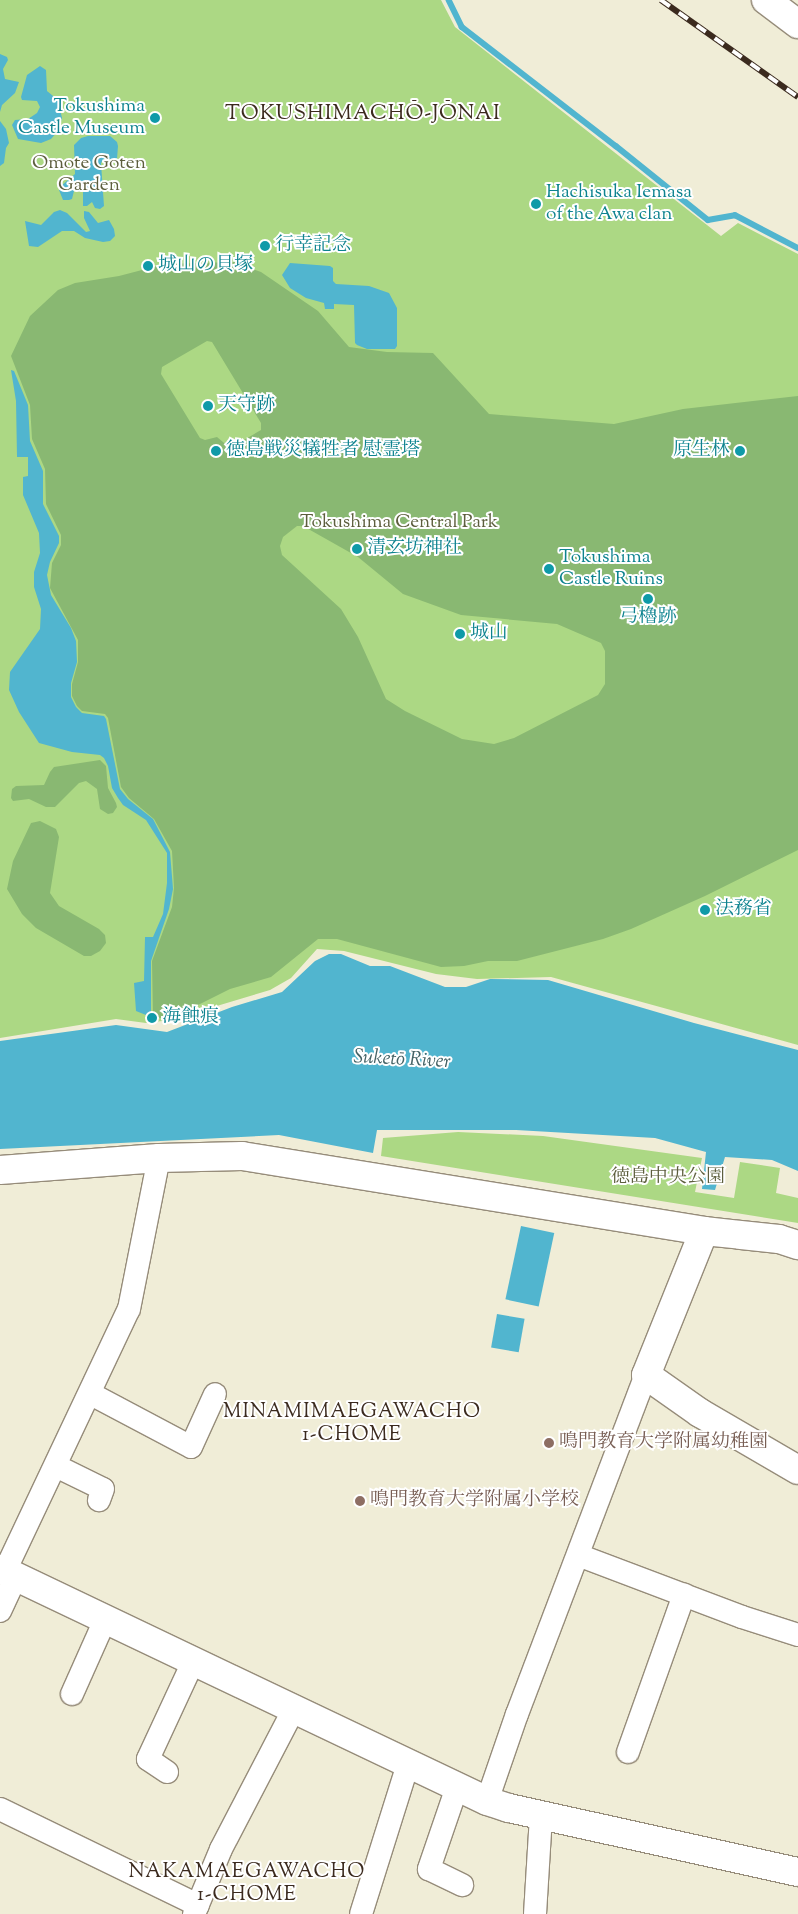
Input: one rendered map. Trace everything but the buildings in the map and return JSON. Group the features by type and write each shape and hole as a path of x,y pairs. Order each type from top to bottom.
{"street":[{"path":"0,1170 159,1158 242,1156 704,1231 779,1239 798,1245"},
{"path":"0,1611 7,1572 129,1310 159,1158"},
{"path":"487,1801 517,1714 646,1375 704,1231"},
{"path":"646,1375 700,1413 798,1470"},
{"path":"91,1394 191,1447 215,1394"},
{"path":"56,1466 103,1489 99,1500"},
{"path":"578,1555 684,1595 796,1629"},
{"path":"7,1572 487,1801 541,1815 798,1872"},
{"path":"628,1752 684,1595"},
{"path":"72,1694 106,1620"},
{"path":"167,1772 148,1760 193,1662"},
{"path":"0,1809 196,1909 221,1849 294,1709"},
{"path":"361,1914 408,1764"},
{"path":"457,1788 428,1869 462,1886"},
{"path":"535,1914 541,1815"}],"green space":[{"name":"Tokushima Central Park","path":"0,0 441,0 455,27 721,236 738,223 798,254 798,1045 551,977 477,979 436,974 344,951 317,949 291,978 270,990 170,1020 146,1023 116,1019 0,1038"},
{"path":"234,262 261,272 318,311 349,347 387,352 433,353 489,414 614,424 683,409 798,396 798,850 705,896 631,929 603,939 517,961 488,961 464,966 441,967 337,939 318,939 271,977 230,989 178,1015 161,1018 153,1017 152,961 172,907 174,888 172,851 154,819 129,798 121,787 108,718 105,714 82,711 72,696 72,684 78,662 78,640 50,588 52,563 61,545 61,535 46,504 45,469 32,439 30,405 11,356 30,316 58,290 75,283 119,276 165,264","holes":["207,341 212,342 261,423 261,430 230,448 217,437 205,440 200,438 161,374 162,367","297,526 303,526 358,557 403,594 461,615 557,624 601,643 605,651 605,684 598,695 514,738 494,744 462,739 405,711 386,699 358,637 341,609 282,555 280,546 283,537"]},
{"path":"100,760 106,766 108,788 117,807 113,813 108,814 100,809 97,789 86,781 79,783 55,807 46,807 29,799 13,801 11,798 12,789 16,786 44,785 54,767"},
{"path":"40,821 56,829 59,837 50,893 59,906 99,929 105,935 106,943 100,951 91,956 84,956 36,928 22,914 7,889 13,861 31,823"},
{"name":"徳島中央公園","path":"458,1132 543,1136 702,1158 695,1192 734,1198 740,1162 780,1168 776,1193 798,1198 798,1223 381,1156 383,1138"}],"water":[{"path":"0,54 7,57 8,60 3,69 5,79 19,82 15,93 2,105 0,112"},
{"path":"40,66 46,70 47,91 58,100 62,118 58,131 51,139 41,143 18,139 12,125 15,120 28,119 37,113 40,107 37,101 22,100 21,97 27,75"},
{"path":"0,121 6,129 9,143 6,148 4,163 0,166"},
{"path":"88,136 110,136 117,142 118,146 117,159 104,159 101,163 104,206 100,209 95,208 92,202 87,206 83,206 83,187 80,185 75,187 72,199 69,200 63,200 59,190 75,174 74,145 81,138"},
{"path":"60,210 67,213 86,232 90,231 84,218 84,211 89,212 98,223 109,220 114,229 115,236 110,241 103,242 85,238 74,231 62,231 38,247 29,246 25,221 41,225 54,212"},
{"path":"290,263 330,266 333,268 333,281 336,284 369,286 389,293 397,308 397,346 395,349 367,349 357,345 355,343 354,305 334,304 334,309 325,309 324,303 306,298 290,288 282,275"},
{"path":"11,370 14,371 28,405 30,441 43,471 43,504 59,536 59,543 50,562 47,575 51,595 71,628 76,641 77,662 71,683 71,697 76,707 82,713 104,716 106,719 120,789 128,799 153,819 170,852 173,889 169,909 151,961 151,1017 136,1011 134,983 144,981 145,937 153,937 163,914 167,883 167,853 146,820 123,805 118,798 112,788 108,766 104,758 100,755 72,752 39,743 19,712 9,690 10,672 40,629 41,609 34,587 34,572 40,553 39,533 23,495 23,477 28,476 28,457 17,457 16,401"},
{"name":"Suketō River","path":"329,954 341,954 370,966 390,966 445,987 466,987 490,979 548,980 694,1023 798,1050 798,1171 772,1160 725,1157 715,1190 702,1189 706,1152 655,1138 516,1130 377,1130 373,1153 279,1135 0,1149 0,1041 116,1025 167,1032 232,1007 282,992 315,961"},
{"path":"521,1226 554,1233 539,1306 505,1299"},
{"path":"497,1314 525,1319 519,1352 491,1347"}],"waterway":[{"path":"449,0 462,27 708,220 735,215 798,248"}],"railway":[{"path":"661,0 798,97"}],"place":[{"name":"Tokushima Castle Museum","path":"155,118"},
{"name":"Hachisuka Iemasa of the Awa clan","path":"536,204"},
{"name":"行幸記念","path":"265,246"},
{"name":"城山の貝塚","path":"148,266"},
{"name":"天守跡","path":"208,406"},
{"name":"徳島戦災犠牲者 慰霊塔","path":"216,451"},
{"name":"原生林","path":"740,451"},
{"name":"清玄坊神社","path":"357,549"},
{"name":"Tokushima Castle Ruins","path":"549,569"},
{"name":"弓櫓跡","path":"648,599"},
{"name":"城山","path":"460,634"},
{"name":"法務省","path":"705,910"},
{"name":"海蝕痕","path":"152,1018"},
{"name":"鳴門教育大学附属幼稚園","path":"549,1443"},
{"name":"鳴門教育大学附属小学校","path":"360,1501"}],"district":[{"name":"TOKUSHIMACHŌ-JŌNAI","path":"363,114"},
{"name":"MINAMIMAEGAWACHO 1-CHOME","path":"352,1424"},
{"name":"NAKAMAEGAWACHO 1-CHOME","path":"247,1884"}],"park label":[{"name":"Omote Goten Garden","path":"89,175"}]}
